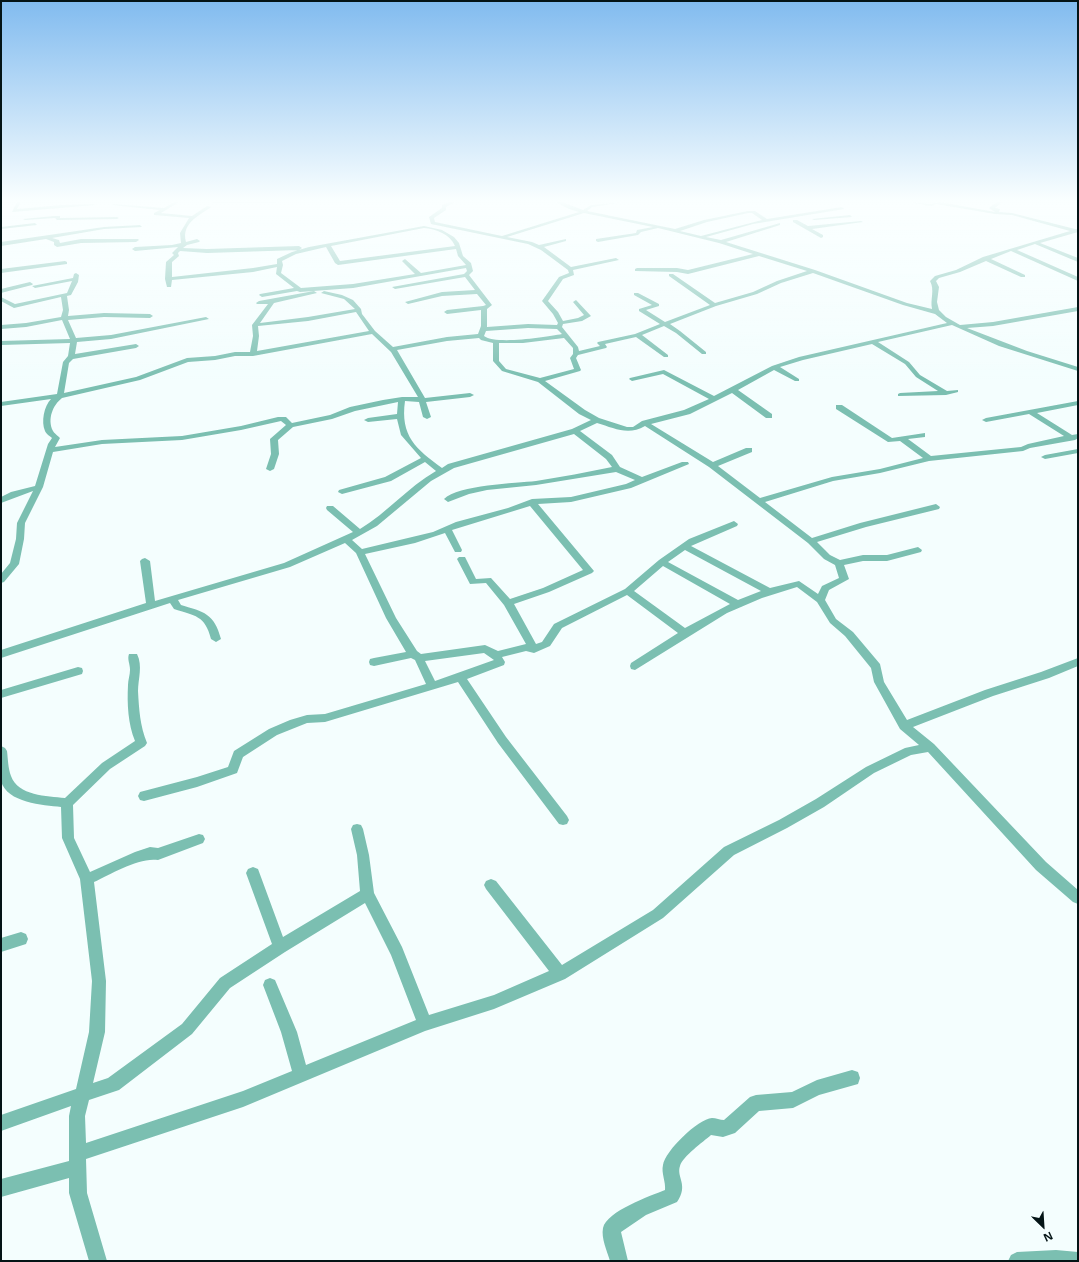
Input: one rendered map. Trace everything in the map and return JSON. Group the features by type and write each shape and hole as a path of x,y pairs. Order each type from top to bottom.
{"street":[{"path":"169,286 169,262 171,261"},
{"path":"168,279 253,270 278,261 278,273 297,289"},
{"path":"337,261 338,263 354,261"},
{"path":"405,261 419,274"},
{"path":"396,287 466,275 470,271 467,261"},
{"path":"496,342 496,361 504,370 528,378 540,380 578,370 573,358 576,354 576,348 564,336 556,313 545,301 560,282 561,278 572,274 568,266 560,261"},
{"path":"570,269 611,261"},
{"path":"637,270 677,270 688,272 735,261"},
{"path":"781,261 898,302 936,312 954,325 1024,353 1078,369"},
{"path":"936,312 933,302 936,287 933,281 937,277 958,271 979,261"},
{"path":"991,261 1023,276"},
{"path":"1038,261 1078,279"},
{"path":"1,271 65,263"},
{"path":"262,295 297,289 313,290 353,286 468,266"},
{"path":"576,354 604,347 600,343 637,335 714,305 813,271"},
{"path":"447,312 484,308 489,305 466,275"},
{"path":"671,275 714,305"},
{"path":"1,291 37,289 75,277 69,294 64,295 37,289 14,306 1,299"},
{"path":"313,290 343,296 350,300 359,310 359,314 373,332 392,348 422,400 428,416"},
{"path":"259,303 272,302 319,292"},
{"path":"408,302 442,294 478,292"},
{"path":"636,294 657,304 641,310 678,332 704,353"},
{"path":"1,580 14,564 20,539 21,523 39,487 39,483 56,438 49,431 47,416 52,402 60,396 66,362 71,357 74,340 64,318 66,310 64,295"},
{"path":"253,354 256,336 255,325 272,302"},
{"path":"392,348 528,326 560,325 580,320 588,316 576,302"},
{"path":"484,308 483,339 496,342 564,336"},
{"path":"540,380 582,412 596,420 627,429 634,429 645,423 686,412 733,390 774,367 801,358 954,325 993,324 1078,309"},
{"path":"255,325 308,319 359,310"},
{"path":"1,327 31,325 64,318 104,315 150,316"},
{"path":"1,343 111,337 206,319"},
{"path":"1,404 60,396 138,379 187,360 215,358 235,354 253,354 373,332"},
{"path":"637,335 666,356"},
{"path":"873,342 907,363 918,376 946,393"},
{"path":"71,357 136,346"},
{"path":"774,367 797,380"},
{"path":"632,379 664,372 714,399"},
{"path":"733,390 769,416"},
{"path":"900,395 946,393 956,391"},
{"path":"270,469 275,454 274,439 291,425 332,417 359,408 402,399 422,400 470,395"},
{"path":"402,399 399,416 402,432 425,459 441,471"},
{"path":"986,420 1078,404"},
{"path":"839,407 891,440 922,436"},
{"path":"1031,412 1075,437"},
{"path":"368,420 399,416"},
{"path":"51,450 102,442 182,438 241,428 278,419 283,419 291,425"},
{"path":"1,654 151,605 287,565 347,540 374,524 428,479 451,466 575,431 596,420"},
{"path":"645,423 712,465 811,541 827,557 839,563 863,558 893,557 918,550"},
{"path":"575,431 609,457 617,469 643,481"},
{"path":"760,501 832,479 880,471 929,459 1023,449 1028,446 1075,437"},
{"path":"903,439 929,459"},
{"path":"712,465 749,450"},
{"path":"1045,457 1078,451"},
{"path":"342,492 388,479 425,459"},
{"path":"360,552 412,541 459,524 511,510 532,502 579,497 628,486 685,464"},
{"path":"448,499 487,488 536,483 617,469"},
{"path":"1,500 14,494 39,487"},
{"path":"508,603 546,590 589,571 532,502"},
{"path":"811,541 863,525 936,507"},
{"path":"330,508 359,533"},
{"path":"496,655 526,647 534,649 546,644 558,626 628,591 662,562 692,541 734,524"},
{"path":"447,529 473,582 488,580 508,603 534,649"},
{"path":"347,540 360,552 392,618 416,656 432,686"},
{"path":"685,546 769,592"},
{"path":"145,561 151,605"},
{"path":"662,562 738,604"},
{"path":"820,600 826,588 844,579 839,563"},
{"path":"635,666 685,633 738,604 769,592 799,584 820,600 833,621 849,634 876,667 879,682 904,726 930,747 1041,866 1078,898"},
{"path":"628,591 685,633"},
{"path":"173,599 177,607 198,612 208,619 214,629 216,639"},
{"path":"144,796 197,782 232,770 238,754 273,732 294,723 307,719 325,718 432,686 498,663 499,661 491,650 484,649 374,662"},
{"path":"98,1261 78,1193 77,1116 96,1032 99,981 87,879 68,838 67,803 106,766 141,743 136,730 133,683 136,668 133,657"},
{"path":"904,726 989,693 1045,676 1078,662"},
{"path":"1,694 78,671"},
{"path":"460,677 502,740 563,820"},
{"path":"1,1188 243,1099 425,1024 494,1002 560,974 658,914 729,851 783,824 820,803 870,770 909,751 930,747"},
{"path":"1,751 4,779 12,789 30,798 67,803"},
{"path":"357,829 363,855 367,894 397,952 425,1024"},
{"path":"87,879 135,858 150,853 158,854 199,839"},
{"path":"254,873 280,947"},
{"path":"491,885 560,974"},
{"path":"1,1122 113,1084 187,1028 225,983 280,947 367,894"},
{"path":"1,945 21,939"},
{"path":"270,985 288,1032 301,1076"},
{"path":"619,1261 612,1235 612,1228 617,1223 643,1208 671,1196 674,1193 671,1165 678,1154 706,1128 713,1126 722,1129 729,1127 756,1103 793,1100 818,1088 852,1078"},
{"path":"1016,1261 1056,1258 1078,1261"}]}
